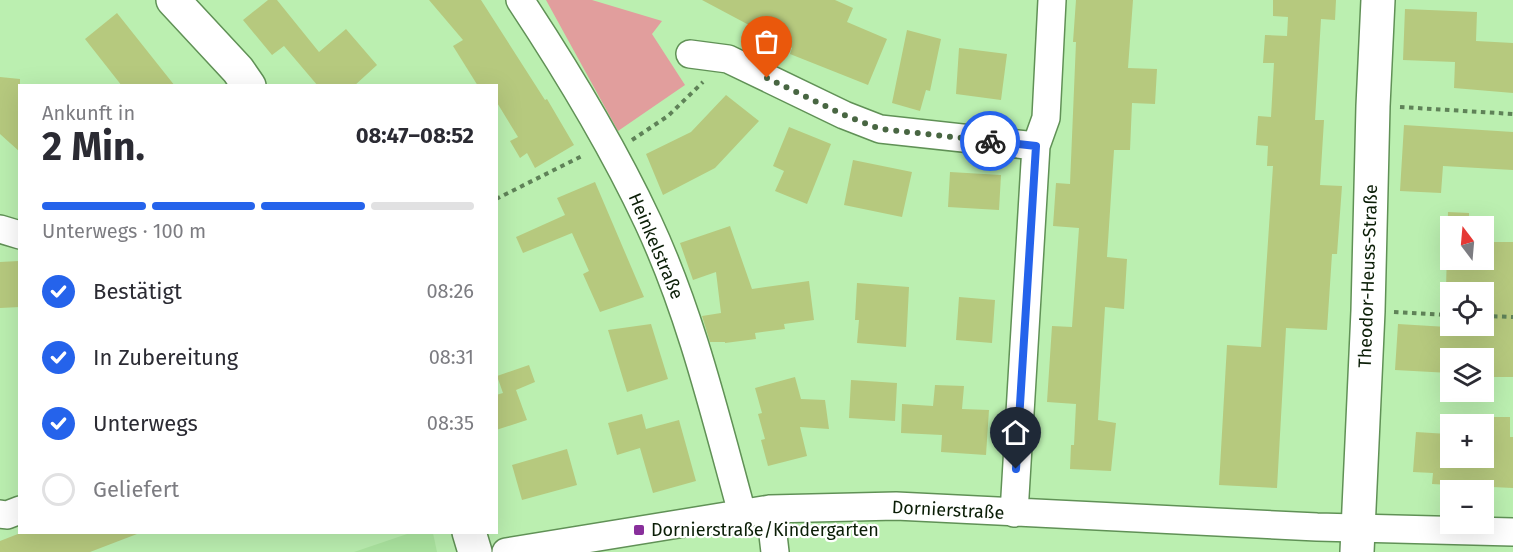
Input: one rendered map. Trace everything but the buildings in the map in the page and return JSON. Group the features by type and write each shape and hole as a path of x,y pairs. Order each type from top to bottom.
{"street":[{"path":"173,0 238,70 248,84"},
{"name":"Heinkelstraße","path":"520,0 610,148 648,223 685,314 742,513"},
{"path":"1014,513 1036,146 1046,118 1052,0"},
{"name":"Theodor-Heuss-Straße","path":"1358,540 1378,0"},
{"path":"690,54 728,59 844,115 880,129 1036,146"},
{"path":"0,229 18,234"},
{"name":"Dornierstraße","path":"506,552 770,509 896,506 1358,540 1513,532"},
{"path":"770,509 775,552"},
{"path":"0,514 7,515 18,511"},
{"path":"470,534 475,552"}],"path":[{"path":"498,198 610,148 668,116 728,59"},
{"path":"1373,106 1513,114"},
{"path":"1368,311 1440,315"},
{"path":"1494,316 1513,317"}],"shaded area":[{"path":"546,0 592,0 662,21 652,34 685,85 618,131"},
{"path":"407,534 433,534 437,552 354,552"}],"way so far":[{"path":"767,78 844,115 880,129 990,141"}],"place":[{"name":"Dornierstraße/Kindergarten","path":"639,530"}],"route":[{"path":"990,141 1036,146 1016,469"}]}
